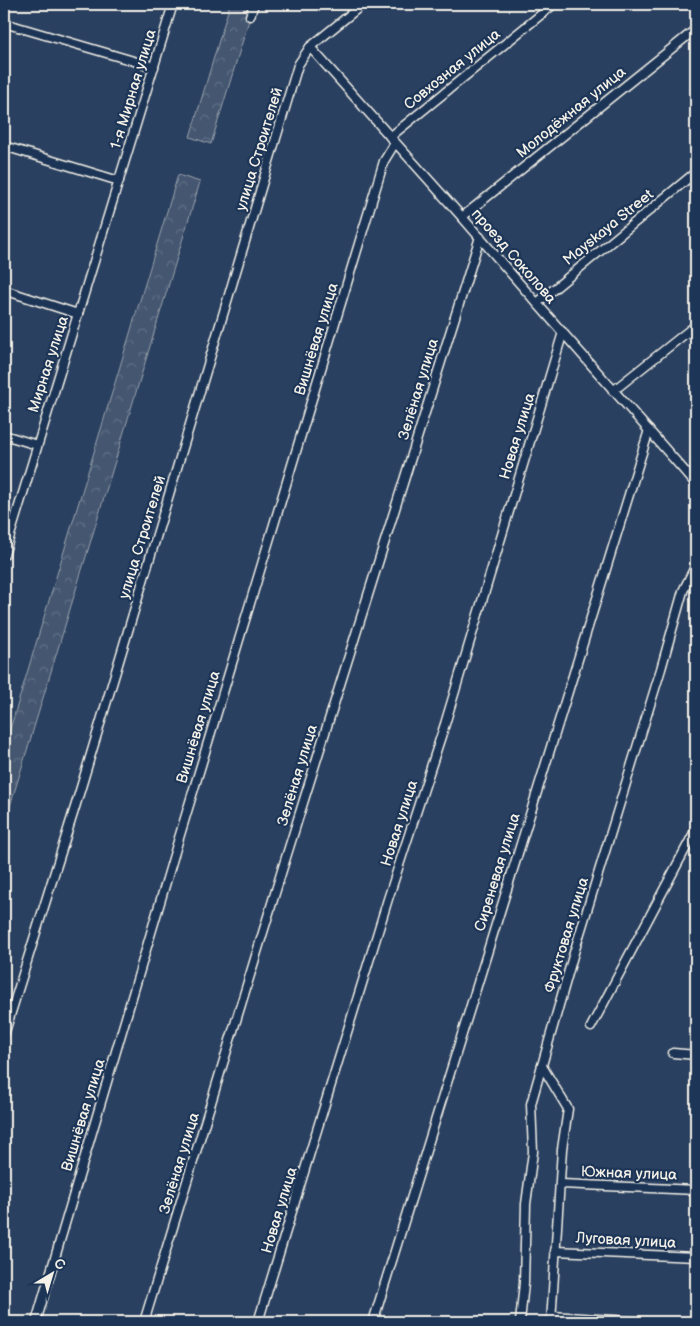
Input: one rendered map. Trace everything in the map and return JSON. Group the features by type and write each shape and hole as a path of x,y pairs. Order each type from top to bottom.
{"street":[{"name":"1-я Мирная улица","path":"119,181 173,4"},
{"path":"250,16 254,4"},
{"name":"улица Строителей","path":"4,1035 76,804 298,65 310,47 363,4"},
{"name":"Совхозная улица","path":"392,140 554,4"},
{"path":"4,23 154,67"},
{"name":"Молодёжная улица","path":"462,217 696,29"},
{"name":"проезд Соколова","path":"310,47 480,237 696,484"},
{"name":"Вишнёвая улица","path":"36,1322 176,848 384,161 392,140"},
{"path":"4,146 119,181"},
{"name":"Mayskaya Street","path":"537,303 696,172"},
{"name":"Мирная улица","path":"4,555 119,181"},
{"name":"Зелёная улица","path":"144,1322 286,858 480,237"},
{"path":"4,290 78,314"},
{"path":"613,391 696,325"},
{"name":"Новая улица","path":"258,1322 388,900 445,724 562,332"},
{"name":"Сиреневая улица","path":"373,1322 649,430"},
{"path":"4,435 36,446"},
{"name":"Фруктовая улица","path":"520,1322 524,1283 526,1204 533,1152 531,1104 573,956 683,591 696,566"},
{"path":"591,1027 696,829"},
{"path":"673,1053 696,1055"},
{"path":"542,1066 568,1109 562,1150 551,1319 645,1322"},
{"name":"Южная улица","path":"561,1184 696,1190"},
{"name":"Луговая улица","path":"555,1251 696,1257"}],"green space":[{"path":"230,4 254,4 211,144 190,137"},
{"path":"178,175 200,182 4,826 4,749"}]}
